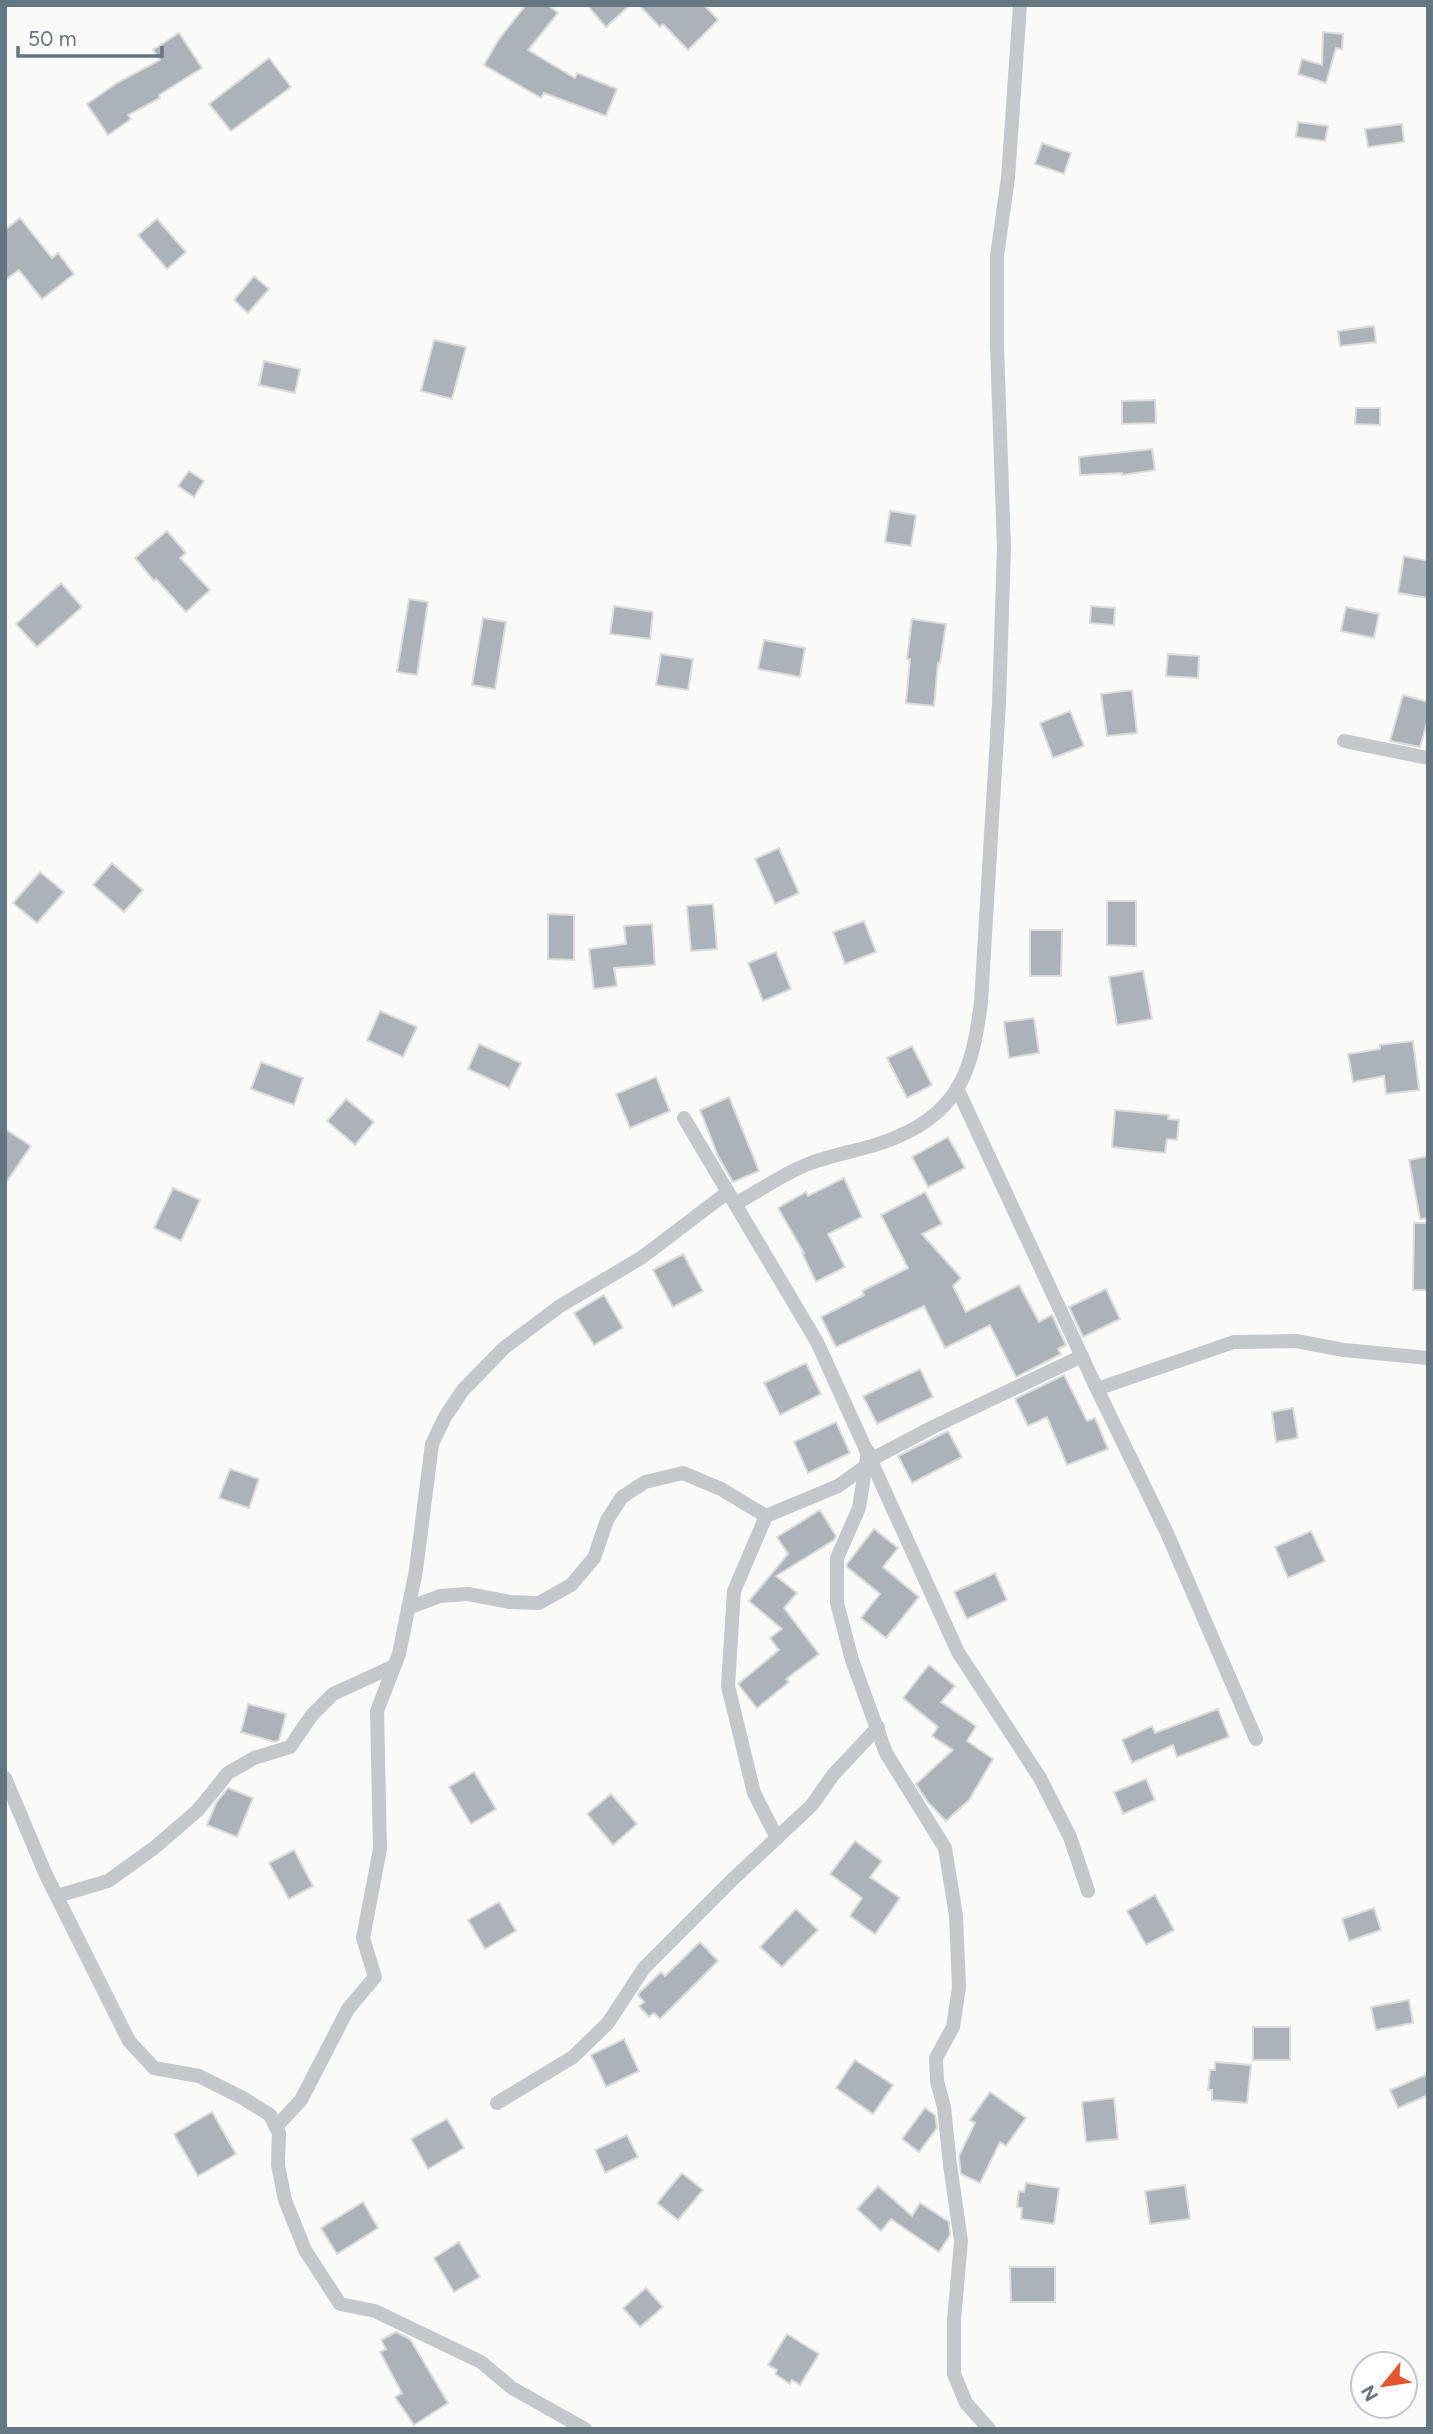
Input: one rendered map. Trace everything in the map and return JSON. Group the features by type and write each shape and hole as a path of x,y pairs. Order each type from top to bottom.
{"street":[{"path":"276,2127 301,2099 348,2009 375,1977 363,1938 380,1850 377,1711 400,1654 416,1570 432,1444 445,1417 463,1390 504,1348 560,1306 641,1258 732,1198 809,1163 898,1137 930,1121 943,1108 965,1075 976,1042 981,1002 999,703 1004,548 997,346 997,256 1009,178 1020,5"},
{"path":"1344,741 1428,758"},
{"path":"957,1088 1097,1389 1167,1532 1256,1739"},
{"path":"684,1118 817,1342 868,1459 958,1651 1040,1777 1070,1837 1088,1891"},
{"path":"1097,1389 1234,1342 1296,1341 1344,1350 1428,1358"},
{"path":"778,1838 754,1793 728,1686 734,1591 766,1516 838,1486 868,1459 1082,1356"},
{"path":"868,1459 859,1508 837,1558 837,1603 852,1660 886,1753 945,1848 956,1916 959,1987 953,2027 936,2058 937,2081 944,2107 961,2241 954,2320 954,2374 966,2403 989,2429"},
{"path":"408,1608 440,1596 468,1594 510,1602 539,1603 571,1585 594,1558 607,1520 622,1497 645,1482 683,1473 721,1489 766,1516"},
{"path":"57,1896 108,1881 154,1848 198,1810 228,1773 254,1759 290,1746 312,1715 334,1694 394,1666"},
{"path":"496,2103 582,2049 608,2023 644,1968 812,1805 832,1774 878,1727"},
{"path":"5,1778 57,1896 129,2041 154,2068 199,2076 270,2115 279,2133 278,2165 285,2200 305,2250 340,2304 375,2311 481,2362 512,2388 585,2429"}],"building":[{"path":"526,5 548,5 558,13 528,50 575,78 577,73 617,89 606,116 544,93 541,98 484,65 499,39"},
{"path":"587,5 630,5 606,27"},
{"path":"639,5 704,5 718,20 688,50 663,24 660,27"},
{"path":"1323,32 1343,34 1342,49 1336,48 1326,83 1298,74 1302,59 1322,65"},
{"path":"179,33 202,68 159,95 160,98 128,115 131,119 108,135 87,104 117,83 160,60 153,50"},
{"path":"269,58 291,87 231,131 209,104"},
{"path":"1298,122 1328,126 1325,141 1296,137"},
{"path":"1402,124 1404,142 1368,147 1365,129"},
{"path":"1042,143 1071,153 1064,174 1035,164"},
{"path":"20,218 52,258 58,253 74,274 42,299 19,270 5,280 5,230"},
{"path":"157,219 186,252 167,269 138,235"},
{"path":"254,276 269,289 248,313 234,300"},
{"path":"1374,326 1376,342 1340,346 1338,331"},
{"path":"434,340 466,347 452,399 421,391"},
{"path":"264,361 300,369 295,393 259,385"},
{"path":"1155,400 1156,423 1122,424 1122,401"},
{"path":"1356,408 1380,408 1380,425 1355,424"},
{"path":"1152,449 1155,470 1122,475 1080,475 1079,457"},
{"path":"189,471 204,481 194,497 178,486"},
{"path":"890,511 916,515 911,546 885,542"},
{"path":"167,531 186,553 180,558 210,590 186,612 135,558"},
{"path":"1404,556 1428,561 1428,598 1398,593"},
{"path":"61,583 82,607 37,647 16,624"},
{"path":"409,599 428,602 417,675 397,672"},
{"path":"614,606 653,612 650,639 610,634"},
{"path":"1091,606 1115,608 1114,625 1090,623"},
{"path":"1346,607 1379,614 1374,638 1341,631"},
{"path":"483,618 506,622 495,689 472,685"},
{"path":"912,619 946,624 938,663 934,706 906,703 910,659 907,659"},
{"path":"764,640 805,648 800,677 758,669"},
{"path":"661,654 693,659 688,690 656,685"},
{"path":"1168,654 1199,656 1198,678 1166,676"},
{"path":"1132,690 1137,733 1107,736 1101,694"},
{"path":"1403,695 1428,702 1428,719 1420,747 1390,741"},
{"path":"1070,711 1084,746 1053,758 1040,723"},
{"path":"779,848 799,893 775,904 755,859"},
{"path":"112,863 143,890 124,912 93,885"},
{"path":"40,872 64,892 37,923 13,903"},
{"path":"1107,901 1136,901 1136,946 1107,945"},
{"path":"713,904 717,949 691,951 687,906"},
{"path":"548,914 574,915 574,960 548,959"},
{"path":"864,921 876,952 845,964 833,932"},
{"path":"652,924 655,965 614,968 617,986 594,989 589,949 626,944 624,926"},
{"path":"1030,930 1062,930 1061,976 1030,976"},
{"path":"776,952 791,989 763,1001 748,963"},
{"path":"1143,971 1152,1019 1117,1025 1109,977"},
{"path":"380,1011 417,1027 403,1057 367,1040"},
{"path":"1034,1018 1039,1053 1009,1058 1004,1022"},
{"path":"1413,1041 1419,1090 1386,1094 1384,1076 1353,1082 1348,1054 1380,1049 1380,1045"},
{"path":"479,1044 521,1063 509,1088 468,1069"},
{"path":"912,1046 932,1085 907,1098 887,1058"},
{"path":"261,1062 303,1078 294,1105 251,1089"},
{"path":"656,1077 670,1111 630,1128 616,1094"},
{"path":"729,1097 759,1171 733,1182 718,1156 700,1110"},
{"path":"346,1099 374,1122 355,1145 327,1121"},
{"path":"1115,1110 1169,1115 1168,1119 1179,1120 1177,1140 1167,1139 1165,1153 1112,1147"},
{"path":"5,1129 31,1146 5,1184"},
{"path":"948,1137 965,1168 928,1187 912,1157"},
{"path":"1428,1156 1428,1218 1420,1219 1409,1160"},
{"path":"844,1178 862,1217 828,1234 845,1267 816,1282 804,1253 778,1208 806,1192 808,1196"},
{"path":"173,1188 200,1200 181,1241 154,1228"},
{"path":"925,1192 942,1224 922,1234 961,1278 953,1286 966,1312 1019,1285 1039,1322 1052,1315 1066,1345 1058,1349 1061,1354 1016,1377 990,1325 945,1348 924,1306 836,1347 821,1317 864,1295 862,1291 908,1268 881,1215"},
{"path":"1414,1223 1428,1223 1428,1290 1413,1290"},
{"path":"683,1254 703,1291 673,1307 653,1270"},
{"path":"1106,1289 1120,1319 1083,1337 1069,1307"},
{"path":"604,1295 623,1328 594,1345 574,1313"},
{"path":"806,1363 821,1394 780,1415 764,1383"},
{"path":"920,1369 933,1397 877,1424 863,1396"},
{"path":"1064,1375 1087,1421 1095,1418 1108,1449 1067,1465 1047,1417 1028,1426 1015,1399"},
{"path":"1293,1408 1298,1438 1276,1442 1272,1412"},
{"path":"836,1422 850,1453 808,1473 794,1442"},
{"path":"948,1431 962,1457 912,1483 898,1456"},
{"path":"230,1469 259,1479 249,1508 219,1498"},
{"path":"820,1510 836,1536 834,1540 776,1576 797,1593 784,1608 819,1654 786,1679 789,1682 757,1708 738,1684 779,1650 770,1638 782,1629 749,1601 788,1554 777,1537"},
{"path":"874,1529 898,1548 883,1567 919,1597 886,1638 861,1618 880,1594 847,1567"},
{"path":"1311,1531 1325,1561 1288,1578 1275,1547"},
{"path":"995,1573 1007,1600 967,1619 954,1592"},
{"path":"929,1665 955,1686 941,1702 976,1726 967,1741 993,1759 969,1800 946,1821 927,1801 916,1784 953,1750 932,1736 938,1727 903,1698"},
{"path":"248,1704 286,1714 279,1740 275,1742 241,1732"},
{"path":"1218,1709 1229,1737 1177,1757 1173,1745 1132,1763 1122,1740 1152,1726 1155,1733"},
{"path":"474,1772 496,1809 471,1824 449,1787"},
{"path":"1146,1779 1155,1800 1123,1814 1114,1792"},
{"path":"228,1788 253,1798 237,1837 207,1825 216,1803"},
{"path":"611,1794 637,1824 613,1845 587,1814"},
{"path":"855,1841 882,1861 870,1877 900,1898 875,1934 850,1916 862,1898 830,1874"},
{"path":"294,1850 313,1886 289,1899 269,1863"},
{"path":"1155,1895 1174,1930 1146,1945 1127,1911"},
{"path":"499,1902 516,1931 485,1949 468,1920"},
{"path":"1374,1908 1381,1930 1349,1941 1342,1919"},
{"path":"796,1909 818,1930 782,1967 760,1947"},
{"path":"700,1942 718,1961 660,2019 654,2013 649,2017 639,2006 644,2002 638,1995 640,1992 661,1972 665,1976"},
{"path":"1409,2000 1413,2023 1376,2030 1371,2007"},
{"path":"1253,2027 1290,2027 1290,2060 1253,2060"},
{"path":"624,2039 639,2071 606,2087 591,2055"},
{"path":"855,2060 893,2085 873,2114 836,2088"},
{"path":"1215,2062 1251,2065 1247,2103 1212,2100 1212,2090 1208,2090 1210,2070 1215,2070"},
{"path":"1428,2074 1428,2095 1398,2108 1390,2090"},
{"path":"990,2092 1026,2118 1006,2146 1000,2142 980,2183 961,2174 959,2156 975,2123 970,2120"},
{"path":"1114,2098 1118,2139 1086,2142 1082,2102"},
{"path":"925,2108 935,2115 937,2128 919,2152 902,2139"},
{"path":"212,2112 236,2154 198,2176 174,2134"},
{"path":"447,2119 464,2148 428,2169 411,2139"},
{"path":"627,2135 638,2157 605,2173 595,2150"},
{"path":"682,2173 703,2190 678,2220 657,2203"},
{"path":"1026,2183 1059,2188 1054,2224 1021,2219 1022,2208 1017,2207 1019,2191 1024,2192"},
{"path":"1185,2185 1190,2219 1150,2224 1145,2191"},
{"path":"878,2186 912,2216 920,2203 949,2222 950,2235 939,2252 891,2219 881,2231 857,2209"},
{"path":"363,2202 378,2228 337,2254 321,2228"},
{"path":"459,2242 480,2277 454,2292 434,2258"},
{"path":"1010,2267 1055,2267 1055,2302 1011,2302"},
{"path":"646,2288 663,2307 640,2327 623,2308"},
{"path":"396,2332 410,2339 448,2403 414,2425 395,2397 402,2393 380,2352 386,2349 381,2340"},
{"path":"787,2334 819,2354 800,2385 792,2380 790,2384 775,2374 777,2370 768,2365"}]}
